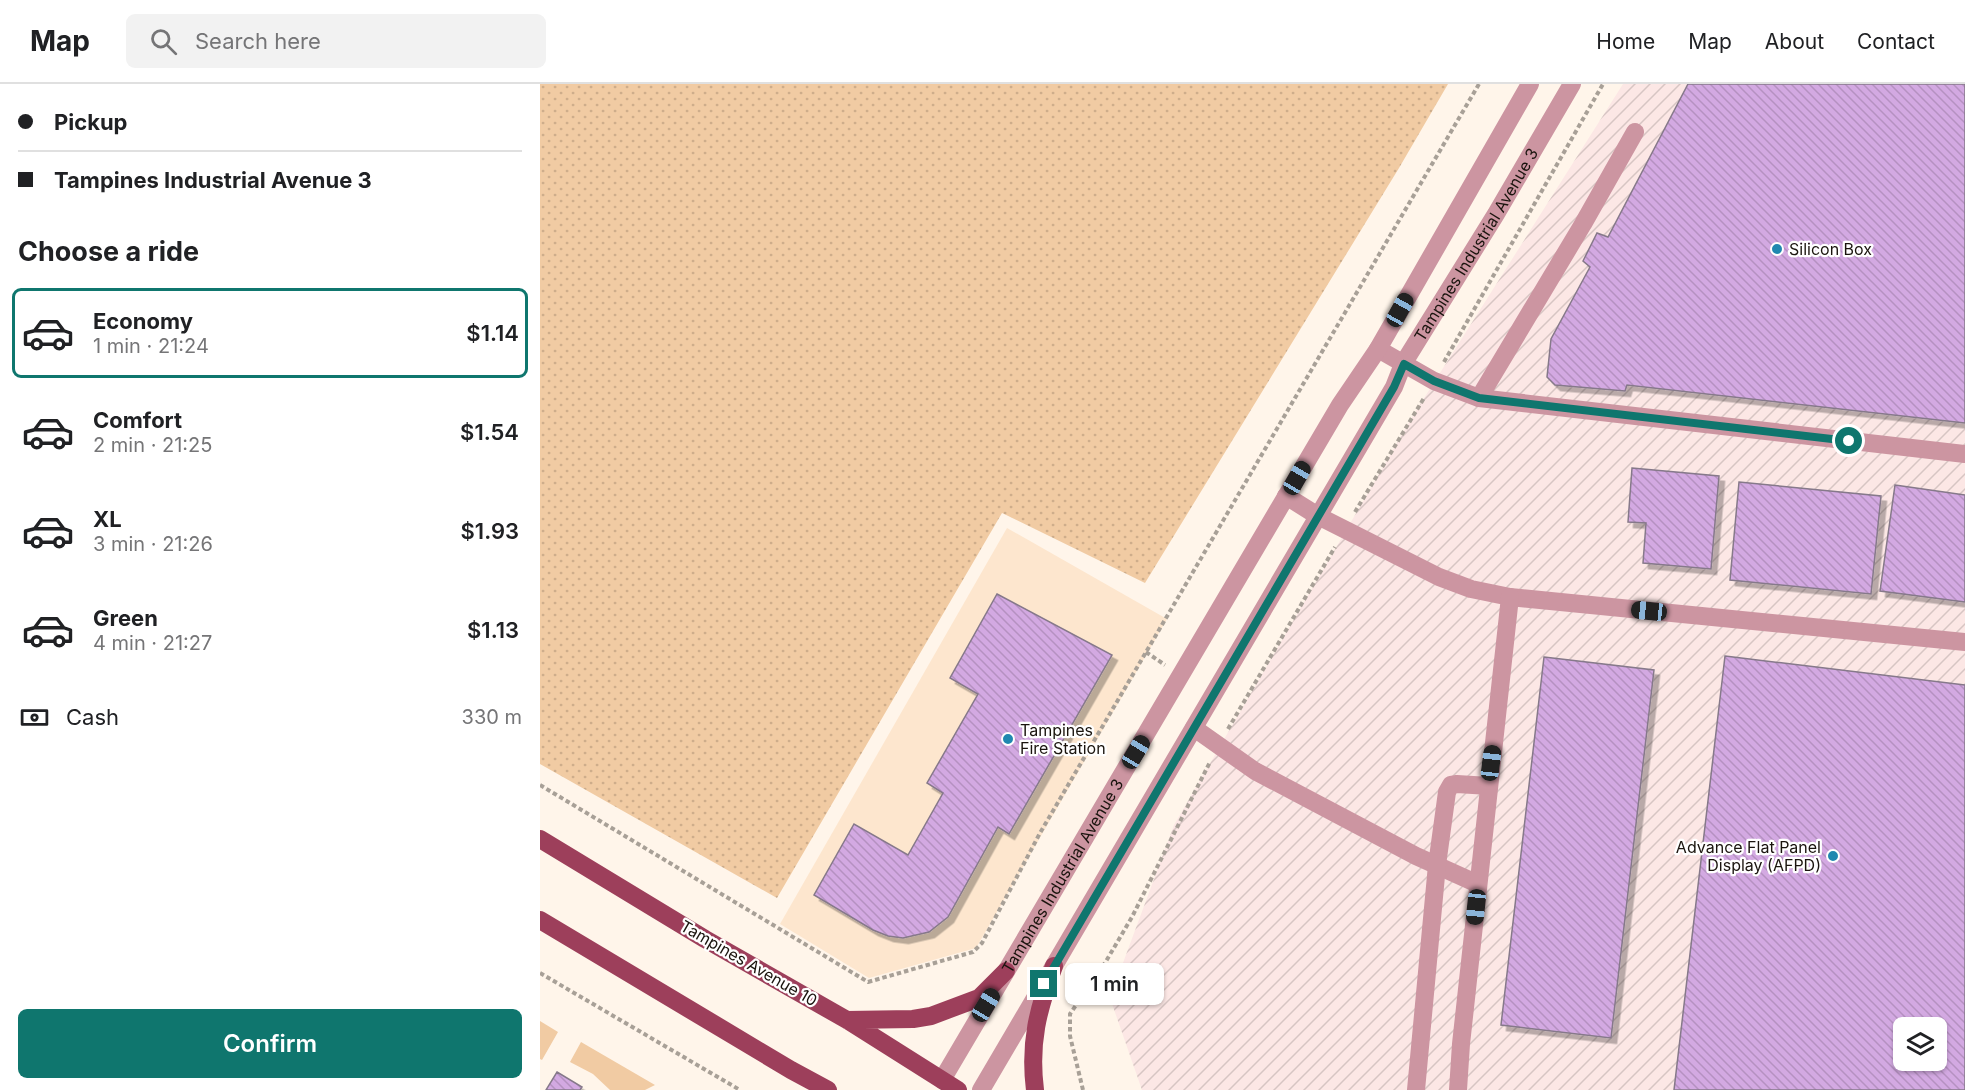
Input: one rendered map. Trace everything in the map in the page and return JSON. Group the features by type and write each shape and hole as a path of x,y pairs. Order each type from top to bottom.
{"main road":[{"name":"Tampines Avenue 10","path":"540,839 705,939 847,1020 939,1085 958,1090"},
{"path":"540,920 828,1090"},
{"path":"1035,1090 1033,1036 1042,999 1054,966"},
{"path":"847,1020 913,1019 932,1016 979,998 1006,971"},
{"path":"791,1070 807,1090"}],"street":[{"name":"Tampines Industrial Avenue 3","path":"939,1085 1340,405 1378,349 1530,84"},
{"name":"Tampines Industrial Avenue 3","path":"981,1090 1394,387 1404,364 1572,84"},
{"path":"1479,398 1635,132"},
{"path":"1378,349 1434,381 1479,398 1965,454"},
{"path":"1286,496 1345,530 1439,577 1471,589 1510,597 1965,642"},
{"path":"1458,1090 1461,1044 1510,597"},
{"path":"1194,728 1255,771 1416,856 1478,884"},
{"path":"1416,1090 1437,865 1447,792 1451,785 1457,784 1489,786"}],"path":[{"path":"540,785 868,982 973,952 981,943 1040,833 1479,84"},
{"path":"1083,1090 1070,1036 1070,1014 1106,963 1132,917 1219,746 1434,381 1603,84"},
{"path":"540,973 740,1090"}],"shaded area":[{"path":"540,84 1448,84 1145,583 1002,513 777,898 540,764"},
{"path":"1623,84 1965,84 1965,1090 1142,1090 1110,998 1174,825 1414,414"},
{"name":"Tampines Fire Station","path":"1007,528 1167,619 976,948 869,978 780,924"},
{"path":"540,1021 558,1032 542,1060 540,1059"},
{"path":"581,1042 655,1085 645,1090 610,1090 593,1074 570,1062"}],"building":[{"name":"Silicon Box","path":"1688,84 1965,84 1965,423 1627,385 1625,391 1555,385 1547,377 1551,339 1590,267 1583,261 1597,233 1608,237"},
{"path":"1632,468 1719,476 1711,569 1643,563 1646,523 1628,522"},
{"path":"1739,482 1881,496 1871,594 1730,580"},
{"path":"1895,485 1965,495 1965,602 1880,591"},
{"name":"Tampines Fire Station","path":"997,594 1112,655 1009,834 998,827 948,917 929,932 903,938 888,936 873,930 814,895 854,824 908,855 943,793 927,783 978,694 950,678"},
{"name":"Advance Flat Panel Display (AFPD)","path":"1725,656 1965,685 1965,1090 1674,1090"},
{"path":"1544,657 1654,670 1611,1038 1501,1025"},
{"path":"557,1072 582,1087 580,1090 546,1090"}],"place":[{"name":"Silicon Box","path":"1777,249"},
{"name":"Tampines Fire Station","path":"1008,739"},
{"name":"Advance Flat Panel Display (AFPD)","path":"1833,856"}],"route":[{"path":"1044,984 1394,387 1404,364 1434,381 1479,398 1849,441"}]}
